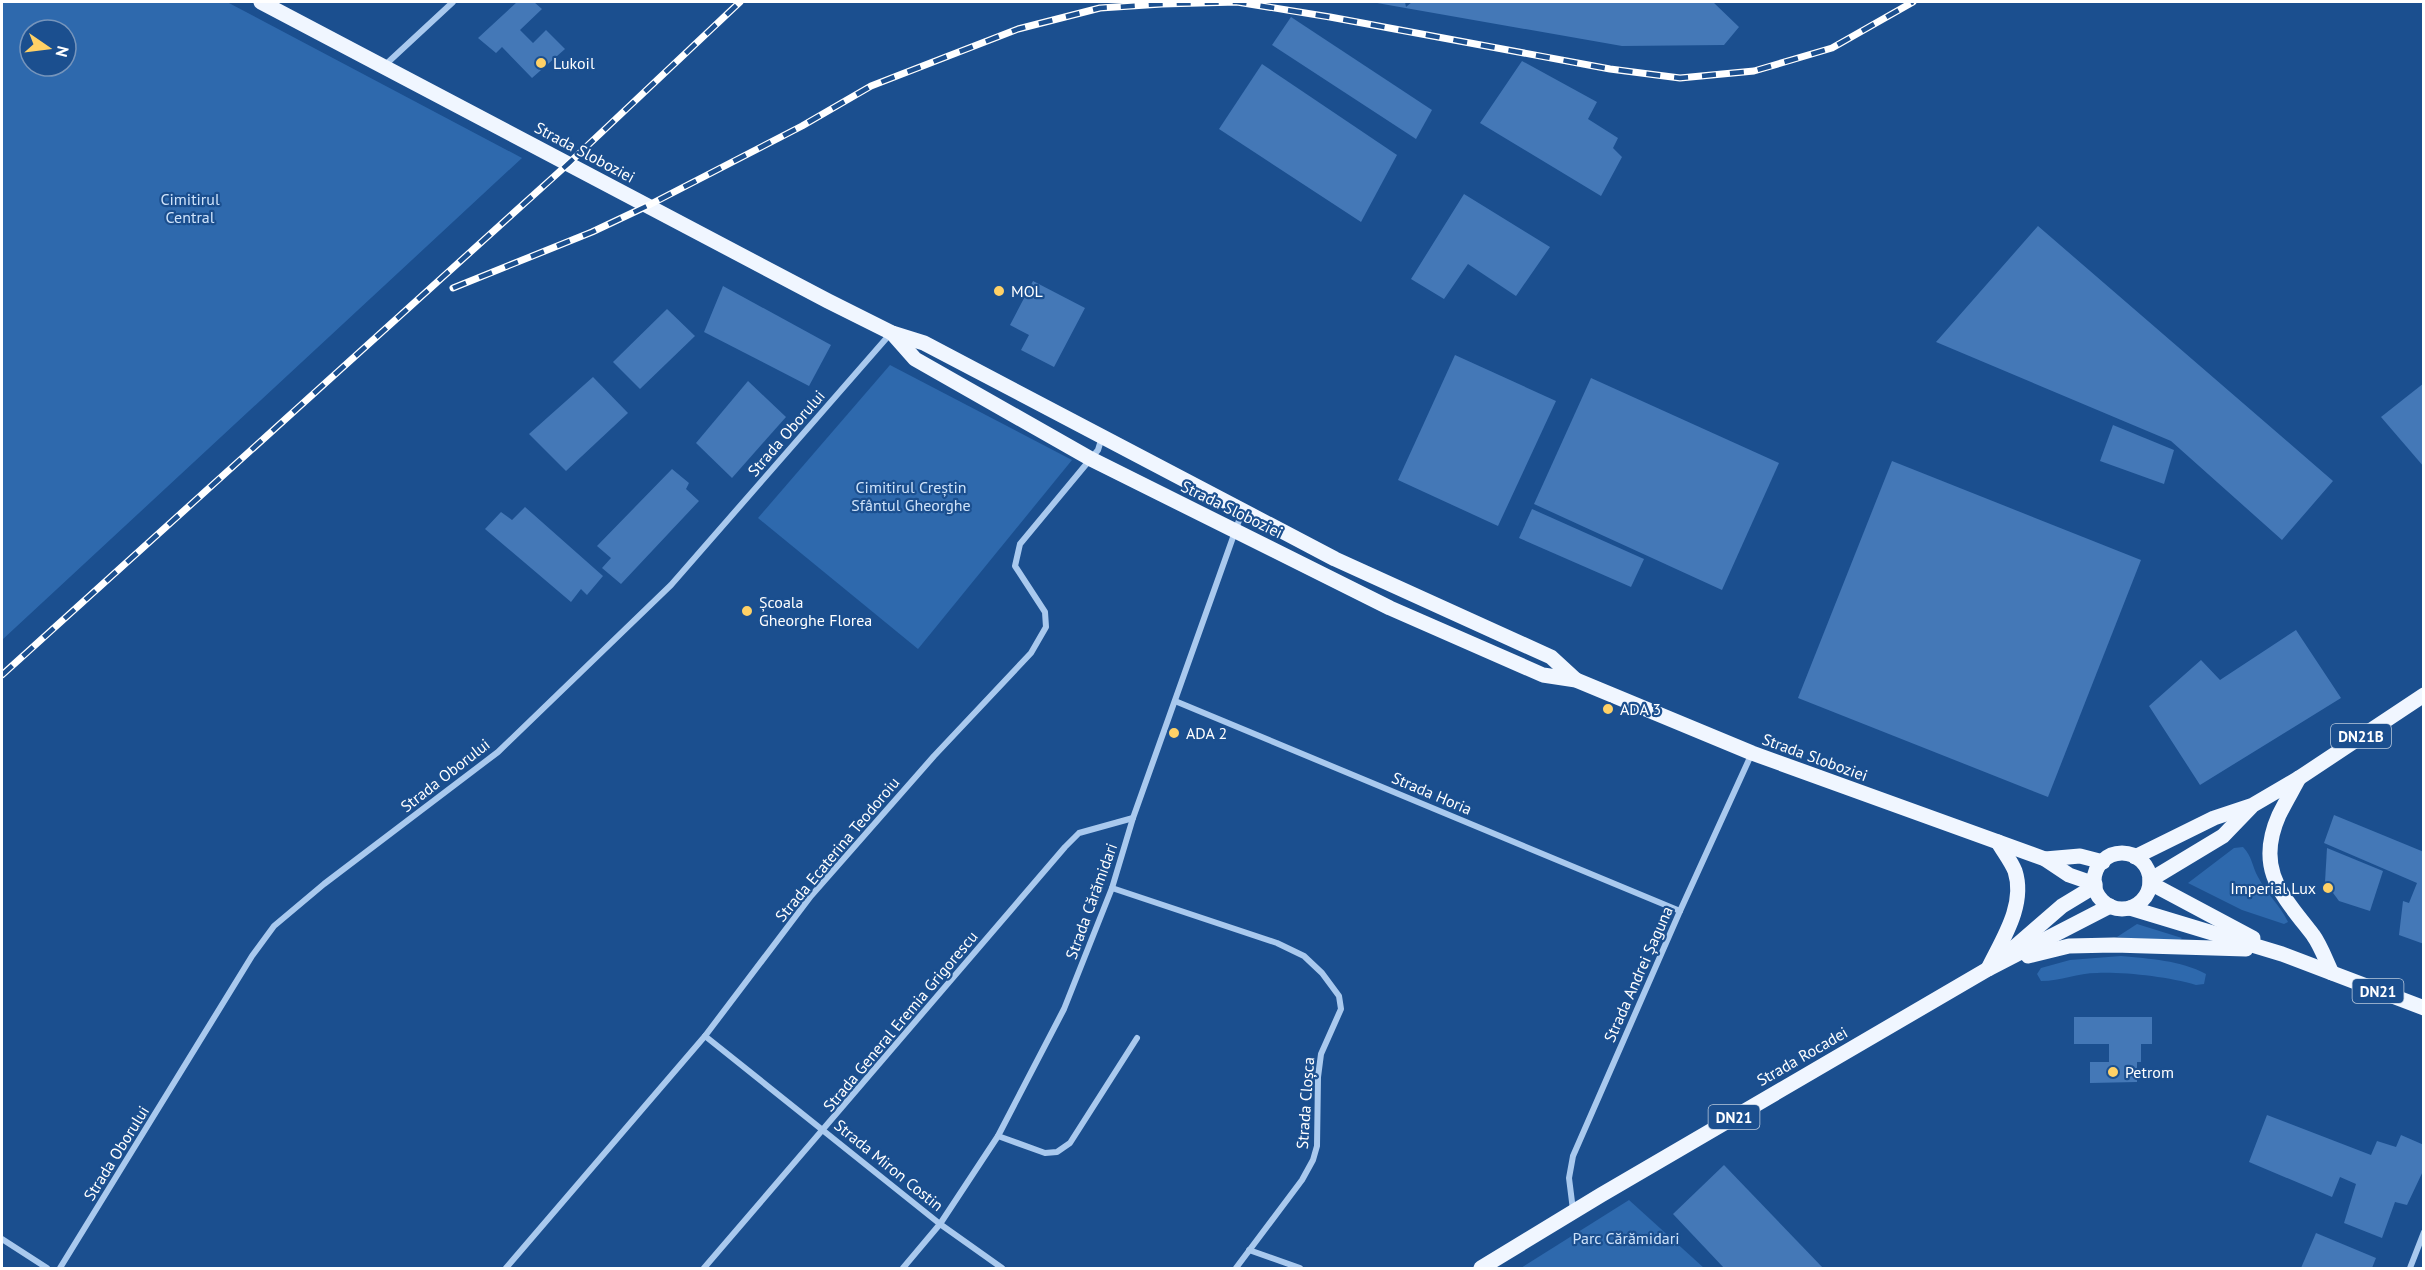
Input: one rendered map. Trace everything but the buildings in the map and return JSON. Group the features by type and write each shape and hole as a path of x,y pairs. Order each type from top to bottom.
{"main road":[{"name":"Strada Sloboziei","path":"261,2 892,333 924,343 1242,512 1401,591 1551,657 1576,680"},
{"name":"Strada Sloboziei","path":"892,333 915,359 1091,459 1390,608 1543,675 1576,680 1752,753 2045,859 2069,876 2095,885"},
{"name":"DN21B","path":"2135,857 2214,819 2253,805 2300,778 2424,695"},
{"path":"2300,778 2279,816 2272,836 2269,857 2271,873 2278,890 2315,938 2332,973"},
{"name":"DN21B","path":"2150,881 2223,836 2253,805"},
{"path":"1988,969 2010,923 2018,888 2014,870 1998,842"},
{"path":"2130,908 2144,899 2150,881 2146,867 2135,857 2115,855 2103,862 2096,872 2095,885 2102,901 2110,906 2116,909 2130,908 2282,954"},
{"name":"Strada Sloboziei","path":"2045,859 2080,856 2103,862"},
{"path":"2150,881 2282,954"},
{"name":"Strada Rocadei","path":"1988,969 2062,906 2095,885"},
{"name":"Strada Rocadei","path":"1481,1269 1573,1211 1988,969 2110,906"},
{"name":"DN21","path":"1988,969 2039,952 2069,946 2238,948 2282,954 2424,1008"}],"street":[{"path":"384,66 453,2"},
{"name":"Strada Oborului","path":"60,1269 252,956 274,926 324,884 498,752 671,585 892,333"},
{"name":"Strada Ecaterina Teodoroiu","path":"506,1269 705,1036 811,896 934,756 1031,653 1046,627 1045,612 1015,566 1017,552 1020,544 1098,450 1102,437"},
{"name":"Strada Cărămidari","path":"903,1269 940,1224 998,1136 1064,1009 1112,888 1133,818 1242,512"},
{"name":"Strada Horia","path":"1175,700 1680,911"},
{"name":"Strada Andrei Șaguna","path":"1573,1211 1569,1178 1573,1156 1752,753"},
{"name":"Strada General Eremia Grigorescu","path":"704,1269 1079,832 1133,818"},
{"name":"Strada Cloșca","path":"1112,888 1277,943 1304,956 1322,973 1339,996 1341,1009 1321,1054 1318,1077 1317,1146 1313,1160 1302,1180 1236,1269"},
{"name":"Strada Miron Costin","path":"705,1036 940,1224 1002,1269"},
{"path":"998,1136 1045,1153 1057,1152 1070,1143 1137,1038"},
{"path":"2410,1269 2424,1232"},
{"path":"2,1239 47,1269"},
{"path":"1250,1250 1300,1269"}],"green space":[{"name":"Cimitirul Central","path":"2,2 227,2 522,158 2,640"},
{"name":"Cimitirul Creștin Sfântul Gheorghe","path":"890,365 1072,460 918,649 758,518"},
{"path":"2243,847 2261,883 2288,922 2284,924 2242,910 2188,883 2234,848"},
{"path":"2137,924 2182,938 2178,942 2117,937"},
{"path":"2121,956 2165,961 2196,969 2206,974 2204,984 2196,985 2134,974 2108,973 2090,973 2041,981 2037,974 2041,968 2070,960"},
{"name":"Parc Cărămidari","path":"1629,1200 1704,1268 1521,1268"}],"railway":[{"path":"2,675 569,163 740,2"},
{"path":"453,288 592,232 647,206 802,126 871,86 1018,29 1100,8 1237,2 1610,69 1680,78 1754,71 1832,48 1913,2"}],"place":[{"name":"Lukoil","path":"541,63"},
{"name":"MOL","path":"999,291"},
{"name":"Școala Gheorghe Florea","path":"747,611"},
{"name":"ADA 3","path":"1608,709"},
{"name":"ADA 2","path":"1174,733"},
{"name":"Imperial Lux","path":"2328,888"},
{"name":"Petrom","path":"2113,1072"}]}
